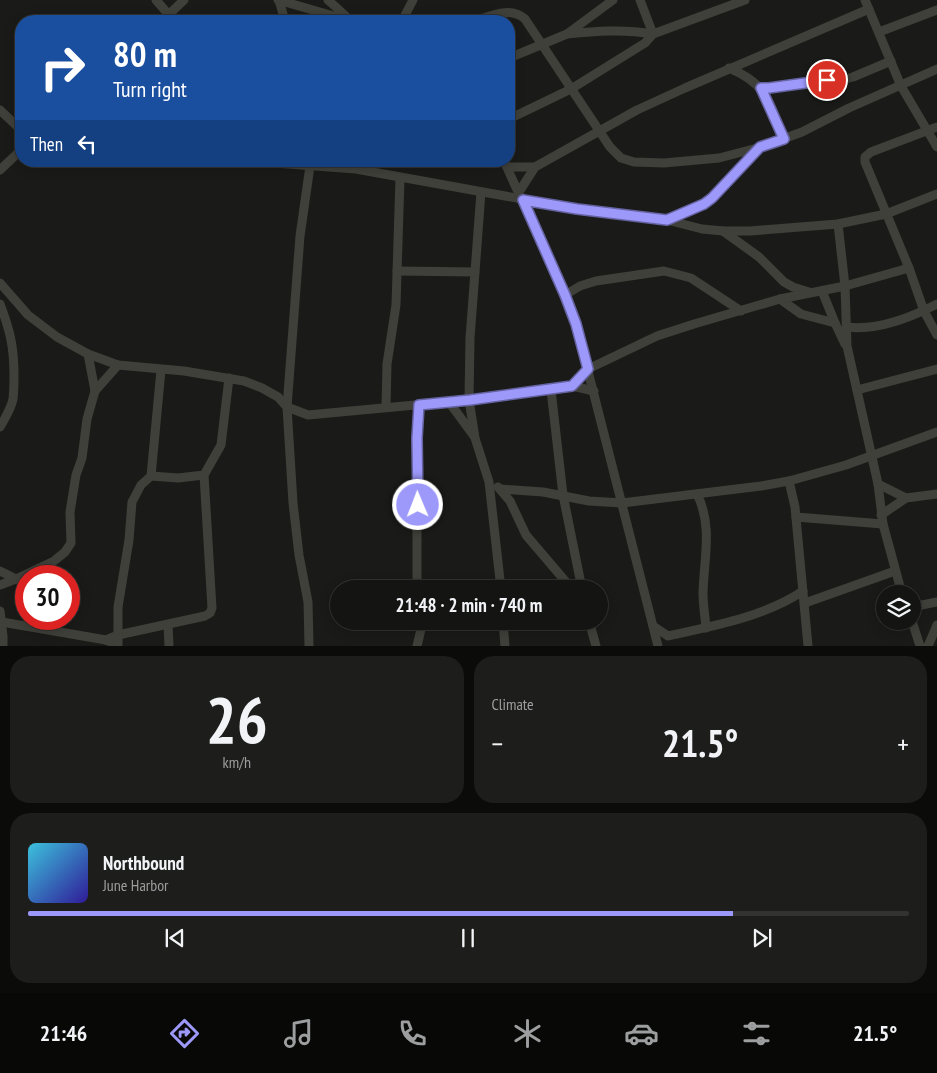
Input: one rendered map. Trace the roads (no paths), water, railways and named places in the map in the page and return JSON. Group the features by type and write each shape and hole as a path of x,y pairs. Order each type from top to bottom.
{"street":[{"path":"279,0 330,15"},
{"path":"279,0 283,15"},
{"path":"328,0 344,15"},
{"path":"405,15 413,0"},
{"path":"515,56 567,34 612,0"},
{"path":"640,0 654,34"},
{"path":"515,116 571,89 645,43 654,34 744,0"},
{"path":"164,15 158,2 182,2"},
{"path":"168,15 182,2"},
{"path":"521,196 535,167 599,131 637,110 867,4 901,86 933,129 937,147"},
{"path":"879,32 937,10"},
{"path":"494,15 511,12 520,14 526,19 606,141 621,158 634,162 664,163 707,160 760,147 814,126 849,108 937,69"},
{"path":"567,34 614,30 635,30 654,34"},
{"path":"761,88 842,80 890,61"},
{"path":"729,68 752,80 761,88 784,139"},
{"path":"0,110 15,124"},
{"path":"933,129 871,152 866,157 867,169 909,268 924,311 937,335"},
{"path":"590,136 606,141"},
{"path":"667,220 704,204 712,198 760,147"},
{"path":"0,170 15,156"},
{"path":"515,165 535,167"},
{"path":"309,646 308,602 299,555 293,503 287,407 300,236 310,167"},
{"path":"363,167 400,178 481,192 521,196 577,209 667,220 723,231 750,231 838,224 886,214 937,194"},
{"path":"507,167 565,295 576,324 658,646"},
{"path":"386,407 387,364 396,305 400,178"},
{"path":"481,192 470,338 470,400 475,438 489,482 499,580"},
{"path":"838,224 845,286 847,346 872,454 882,520 899,585"},
{"path":"723,231 759,257 784,282 811,293"},
{"path":"572,386 588,369 657,336 780,299 845,286 909,268"},
{"path":"397,271 474,272"},
{"path":"565,295 580,286 596,281 664,271 691,278 741,311"},
{"path":"0,283 28,316 57,337 88,354 118,365 184,371 229,378 262,388 278,397 287,407 308,415 470,400 572,386 594,391"},
{"path":"822,291 847,346"},
{"path":"780,299 801,314 835,323"},
{"path":"0,304 9,327 14,350 14,382 13,398 0,427"},
{"path":"847,327 859,329 884,324 924,311 937,304"},
{"path":"46,565 65,552 71,542 70,512 95,390 88,354"},
{"path":"95,390 118,365"},
{"path":"857,390 937,369"},
{"path":"2,622 106,640 118,645 118,607 132,502 141,485 151,476 160,370"},
{"path":"106,640 118,635 205,616 212,608 204,475 221,445 229,378"},
{"path":"551,390 563,495 580,580"},
{"path":"449,402 475,438"},
{"path":"418,580 417,438 419,405"},
{"path":"500,489 525,490 590,501 622,503 761,486 846,465 937,432"},
{"path":"151,476 178,478 204,475"},
{"path":"789,480 796,517 808,646"},
{"path":"489,482 500,489 510,501 526,535 564,580"},
{"path":"878,484 906,498 937,494"},
{"path":"697,494 705,512 707,533 703,594 706,628"},
{"path":"796,517 882,520 906,498"},
{"path":"0,571 15,578"},
{"path":"805,603 895,571"},
{"path":"0,585 15,579"},
{"path":"653,626 668,636 706,628 780,604 803,591"},
{"path":"921,606 937,602"},
{"path":"0,611 3,646"},
{"path":"928,646 937,624"},
{"path":"168,625 170,646"},
{"path":"417,646 421,630"},
{"path":"504,630 505,646"},
{"path":"592,630 596,646"},
{"path":"915,630 920,646"},
{"path":"662,646 668,636"}]}
